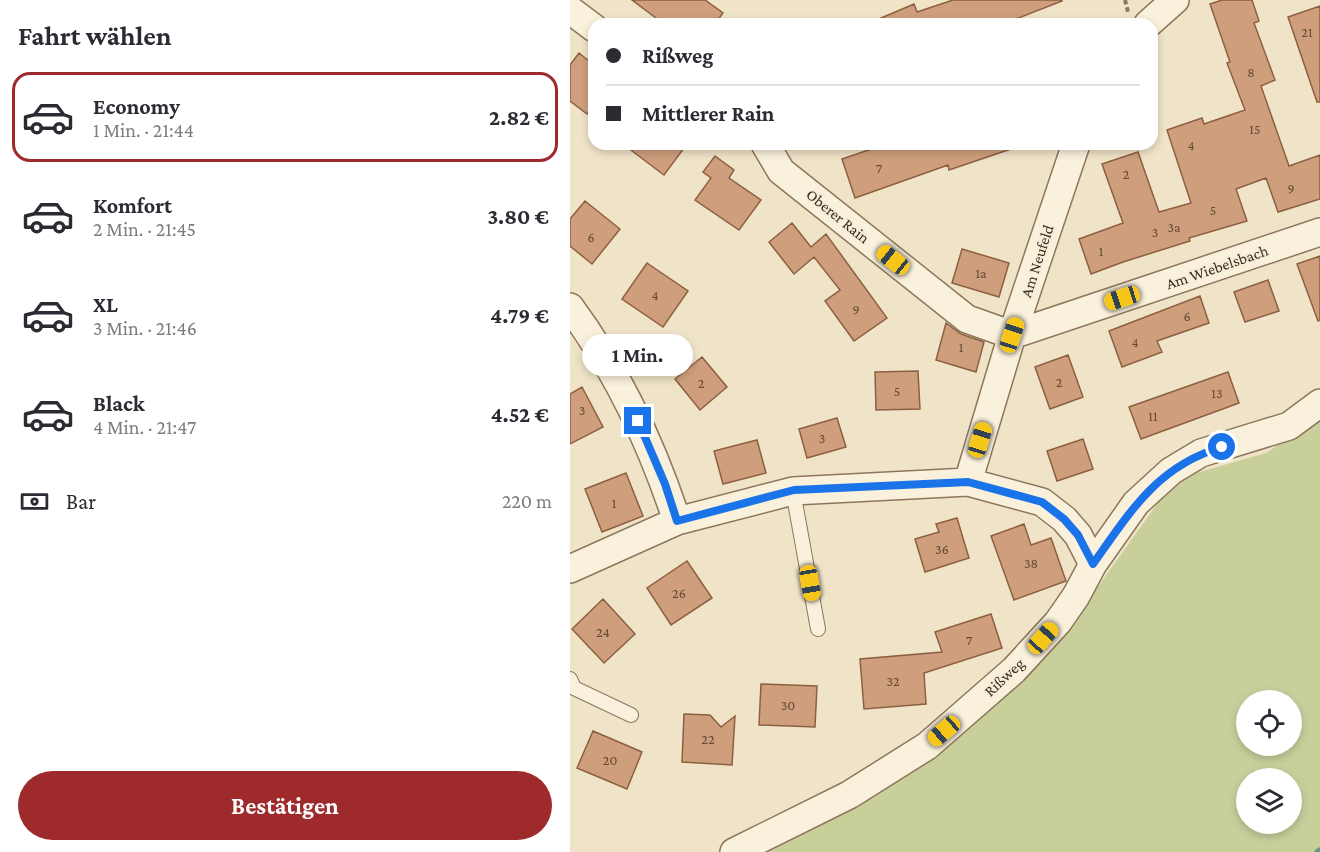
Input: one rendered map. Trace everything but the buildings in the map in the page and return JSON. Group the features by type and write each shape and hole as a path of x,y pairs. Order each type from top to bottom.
{"street":[{"path":"1155,18 1175,0"},
{"path":"570,10 588,24"},
{"name":"Oberer Rain","path":"769,150 781,171 967,319 1012,335"},
{"name":"Am Neufeld","path":"968,482 1012,335 1074,150"},
{"name":"Am Wiebelsbach","path":"1012,335 1320,232"},
{"path":"570,307 591,336 638,421 665,484 677,521"},
{"name":"Rißweg","path":"734,852 849,795 927,746 1014,670 1050,630 1076,596 1093,564 1136,503 1171,471 1201,453 1289,426 1320,403"},
{"path":"570,569 677,521 794,490 968,482 1042,502 1064,519 1078,535 1093,564"}],"lane":[{"path":"794,490 818,629"},
{"path":"570,679 574,688 631,715"}],"green space":[{"path":"1320,416 1320,852 765,852 942,750 1023,682 1074,620 1175,479 1266,453"}],"route":[{"path":"638,421 665,484 677,521 794,490 968,482 1042,502 1064,519 1078,535 1093,564 1136,503 1171,471 1201,453 1222,447"}]}
